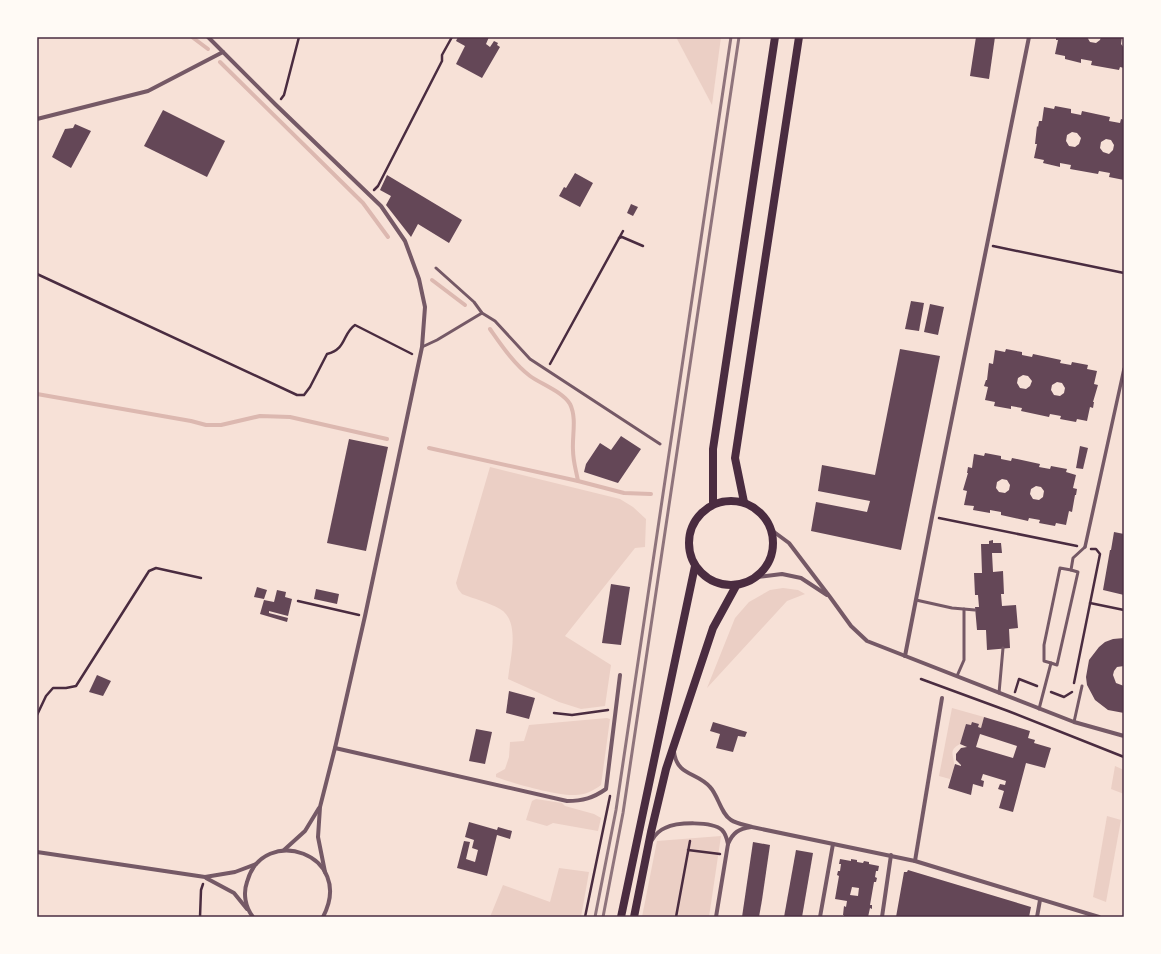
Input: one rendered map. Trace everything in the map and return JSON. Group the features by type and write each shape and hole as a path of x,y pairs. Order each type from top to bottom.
{"main road":[{"path":"713,504 713,449 776,37"},
{"path":"744,502 736,458 799,37"},
{"path":"734,500 744,502 751,505 765,519 770,529 772,541 771,552 766,566 757,577 747,583 736,586 724,586 712,582 702,575 695,566 691,553 691,538 696,525 703,514 713,504 734,500"},
{"path":"621,917 695,566"},
{"path":"634,917 659,798 673,748 713,628 736,586"}],"street":[{"path":"208,37 381,206 405,241 419,278 425,307 420,358 365,616 320,807 318,837 325,872"},
{"path":"905,656 1029,37"},
{"path":"37,119 148,91 223,52"},
{"path":"1085,547 1124,369"},
{"path":"770,529 788,543 851,626 867,641 1074,722 1124,736"},
{"path":"757,577 782,574 801,578 830,597"},
{"path":"335,748 567,800 580,801 598,795 606,789 620,675"},
{"path":"915,861 942,698"},
{"path":"1117,734 1124,733"},
{"path":"673,748 674,758 677,765 706,783 711,788 726,815 731,820 752,827 915,861 1099,917"},
{"path":"284,850 305,831 320,807"},
{"path":"647,852 653,838 659,832 666,827 676,824 705,824 717,827 723,831 728,844"},
{"path":"716,917 728,844 731,837 736,832 752,827"},
{"path":"820,917 833,844"},
{"path":"37,852 205,877 235,872 256,864 269,854 284,850 296,851 308,855 318,862 330,883 331,895 328,907 323,917"},
{"path":"882,917 891,855"},
{"path":"252,916 246,902 245,888 249,875 256,864"},
{"path":"205,877 234,893 252,916"},
{"path":"1037,917 1040,900"}],"lane":[{"path":"436,268 474,302 482,313 495,322 530,359 660,444"},
{"path":"422,347 437,340 482,313"},
{"path":"1071,570 1073,558 1085,547"},
{"path":"1060,568 1071,570 1078,572 1057,665 1044,661 1044,645 1060,568"},
{"path":"916,600 952,608 975,610"},
{"path":"957,676 964,660 964,609"},
{"path":"999,693 1003,648"},
{"path":"1039,709 1051,663"},
{"path":"1074,722 1082,686"}],"path":[{"path":"276,105 284,95 299,37"},
{"path":"369,194 378,186 442,62 442,55 452,37"},
{"path":"546,370 623,231"},
{"path":"619,238 622,237 643,246"},
{"path":"987,245 1124,273"},
{"path":"37,274 297,395 304,395 310,387 327,354 339,349 352,328 356,325 420,358"},
{"path":"932,516 1085,547"},
{"path":"37,715 46,696 53,688 76,686 149,571 156,568 202,578"},
{"path":"298,601 365,616"},
{"path":"1090,603 1124,610"},
{"path":"921,680 1008,711 1124,757"},
{"path":"554,713 572,715 616,709"},
{"path":"585,917 610,796 606,789"},
{"path":"676,917 690,841"},
{"path":"688,850 726,855"},
{"path":"200,917 201,890 205,877"}],"shaded area":[{"path":"676,37 721,37 712,105"},
{"path":"490,467 620,499 633,507 646,519 645,547 635,548 565,636 611,665 605,706 581,709 559,702 508,679 513,641 510,622 500,609 486,602 462,594 458,589 456,583"},
{"path":"783,588 798,590 805,594 787,601 707,688 735,618 749,602 770,590"},
{"path":"952,708 984,717 981,728 978,727 979,724 973,722 971,725 966,724 960,744 953,750 954,765 950,779 939,776"},
{"path":"607,718 610,719 601,785 592,791 579,795 558,794 496,777 496,774 505,769 509,757 510,742 524,741 529,725"},
{"path":"1115,766 1124,770 1124,794 1111,789"},
{"path":"536,799 562,803 565,806 594,814 601,818 598,831 553,823 547,826 526,820 532,801"},
{"path":"1107,816 1121,820 1106,902 1093,897"},
{"path":"721,836 709,917 642,917 657,841"},
{"path":"559,868 589,872 581,917 490,917 503,885 550,902"}],"building":[{"path":"458,37 489,37 486,44 490,47 494,41 498,43 497,45 500,47 482,78 456,64 465,46 456,41"},
{"path":"976,37 995,37 989,79 970,76"},
{"path":"1056,37 1087,37 1090,42 1096,43 1101,37 1122,37 1121,44 1124,48 1124,68 1120,67 1119,70 1091,65 1092,61 1081,59 1081,63 1065,59 1065,56 1055,54 1058,40 1056,40"},
{"path":"1055,106 1071,109 1071,113 1081,115 1082,111 1110,117 1109,121 1120,123 1121,119 1124,120 1124,180 1109,177 1110,173 1099,171 1098,174 1070,169 1071,165 1060,163 1060,167 1043,163 1044,160 1034,158 1037,144 1035,144 1037,126 1038,127 1039,121 1042,121 1044,107 1054,109","holes":["1072,132 1077,133 1081,138 1079,144 1075,147 1069,146 1066,141 1067,135","1106,139 1111,140 1114,145 1113,150 1109,154 1103,152 1100,148 1101,142"]},
{"path":"163,110 225,141 207,177 144,146"},
{"path":"75,124 91,131 71,168 52,157 65,129 73,128"},
{"path":"575,173 593,183 580,207 559,196"},
{"path":"387,175 462,220 449,243 418,224 411,237 386,205 391,196 380,190"},
{"path":"631,204 638,207 633,216 627,213"},
{"path":"911,301 924,303 919,331 905,329"},
{"path":"930,304 944,307 938,335 924,332"},
{"path":"900,349 940,356 901,550 811,531 816,502 867,512 870,501 818,491 822,465 875,475"},
{"path":"1006,349 1022,352 1022,355 1032,357 1033,354 1061,360 1060,363 1071,365 1072,362 1088,365 1087,369 1097,371 1094,384 1098,385 1093,402 1093,408 1090,407 1087,421 1077,419 1076,422 1060,419 1061,416 1050,414 1049,417 1021,411 1022,408 1011,406 1011,409 994,406 995,402 985,400 988,387 984,386 987,380 989,363 993,364 995,350 1005,352","holes":["1023,375 1028,376 1032,381 1030,386 1026,389 1020,388 1017,383 1018,378","1057,382 1062,383 1065,388 1064,393 1060,396 1054,395 1051,390 1052,385"]},
{"path":"621,436 641,449 618,483 584,472 586,464 600,443 611,450"},
{"path":"349,439 388,447 366,551 327,543"},
{"path":"1080,446 1088,448 1083,469 1076,468"},
{"path":"985,453 1001,456 1001,459 1011,461 1012,458 1040,464 1039,467 1050,469 1051,466 1067,469 1066,472 1076,475 1073,488 1077,489 1076,495 1072,512 1069,511 1066,525 1056,523 1055,526 1039,523 1040,520 1029,518 1028,521 1001,515 1001,512 990,510 990,513 973,510 974,506 964,505 967,491 963,490 968,473 968,467 972,468 974,454 984,456","holes":["1002,479 1007,480 1010,485 1009,490 1005,493 999,492 996,488 997,482","1036,486 1041,487 1044,491 1043,497 1039,500 1033,499 1030,494 1031,489"]},
{"path":"1114,532 1124,534 1124,595 1103,590"},
{"path":"993,540 993,543 1001,543 1002,553 992,553 993,572 1003,571 1004,594 1001,594 1002,606 1016,605 1018,628 1009,629 1010,648 987,650 986,630 977,630 975,607 979,607 978,595 975,595 974,573 982,573 981,544 989,544 989,541"},
{"path":"611,584 630,587 621,645 602,643"},
{"path":"257,587 267,590 264,599 254,597"},
{"path":"316,589 339,594 337,604 314,599"},
{"path":"277,590 286,592 285,597 292,599 288,616 269,611 269,613 288,618 287,622 260,614 264,600 274,602"},
{"path":"1124,638 1124,666 1117,667 1113,675 1116,683 1124,686 1124,713 1108,710 1095,700 1087,685 1086,677 1089,660 1099,647 1105,642 1113,639"},
{"path":"97,675 111,681 103,696 89,692"},
{"path":"509,691 535,698 529,719 506,713"},
{"path":"984,717 1030,731 1028,738 1035,740 1034,743 1051,748 1045,768 1026,763 1013,812 999,808 1004,791 998,789 1000,784 1005,785 1006,781 983,774 981,780 984,781 983,787 973,784 971,795 948,788 955,764 961,766 956,760 956,754 961,748 967,747 960,744 966,724 971,725 972,722 979,724 978,727 981,728","holes":["980,734 1017,746 1013,758 976,747"]},
{"path":"713,722 747,732 745,737 738,736 733,752 716,748 720,734 710,731"},
{"path":"476,729 492,732 485,764 469,761"},
{"path":"469,822 497,830 498,827 512,831 510,839 497,835 487,876 457,868 464,841 470,842 466,859 475,862 478,850 472,848 474,840 465,837"},
{"path":"753,842 770,845 762,900 759,917 742,917"},
{"path":"796,850 813,853 802,917 784,917"},
{"path":"840,859 851,861 851,859 863,863 864,861 869,862 869,864 879,866 878,871 876,871 875,877 877,878 876,882 874,882 870,905 872,905 872,909 870,908 868,917 844,917 844,906 846,907 847,901 835,899 839,876 837,875 838,871 840,871 841,864 839,864","holes":["852,887 859,888 858,896 850,895"]},
{"path":"908,870 1031,907 1029,917 896,917 904,872 907,872"}],"waterway":[{"path":"192,37 208,49"},
{"path":"220,62 363,203 388,237"},
{"path":"432,280 465,305"},
{"path":"490,329 508,354 524,371 557,392 570,404 574,427 573,454 578,481"},
{"path":"37,394 191,421 206,425 221,425 260,416 290,417 387,439"},
{"path":"429,448 578,481 624,493 651,494"}],"railway":[{"path":"595,917 616,810 731,37"},
{"path":"603,917 623,813 739,37"}]}
